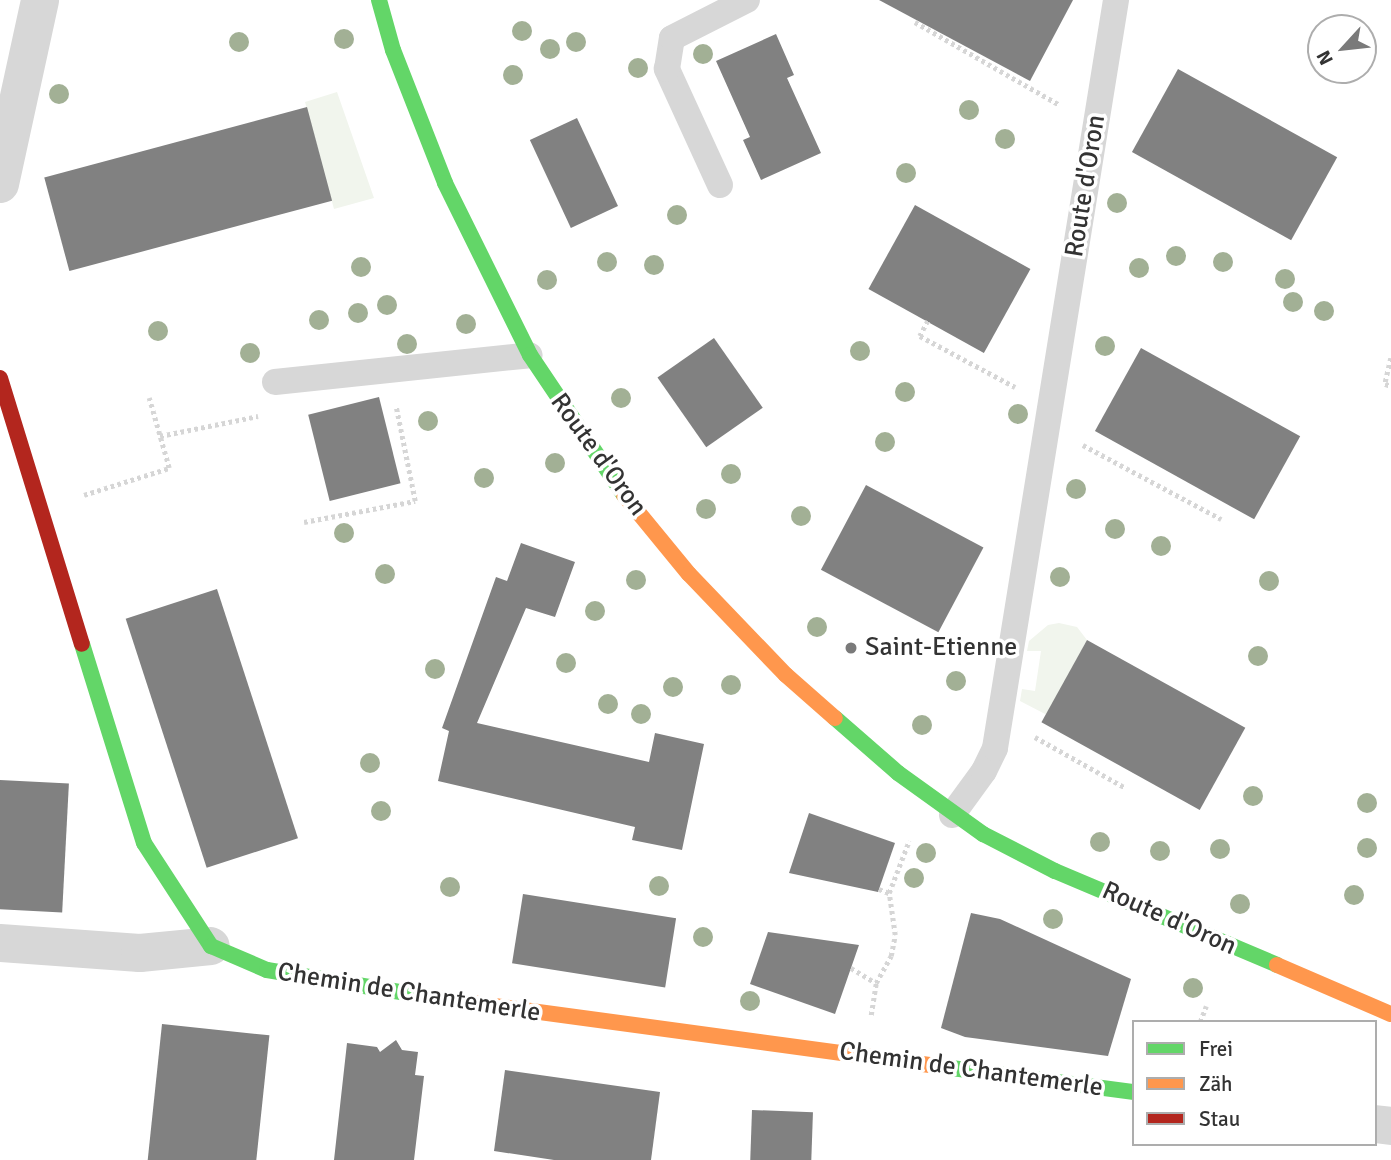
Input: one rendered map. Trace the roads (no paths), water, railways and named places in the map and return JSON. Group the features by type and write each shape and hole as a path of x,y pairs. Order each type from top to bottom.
{"street":[{"path":"0,184 40,0"},
{"name":"Route d'Oron","path":"379,0 393,50 445,183 530,355 608,475 689,574 786,675 952,815 1055,871 1391,1014"},
{"path":"0,378 144,843 211,946 140,953 0,943"},
{"name":"Chemin de Chantemerle","path":"211,946 267,971 351,987 1132,1092"}],"lane":[{"path":"720,185 667,69 672,38 747,0"},
{"name":"Route d'Oron","path":"952,815 985,771 995,748 1116,0"},
{"path":"275,382 530,355"}],"place":[{"name":"Saint-Etienne","path":"851,648"}]}
